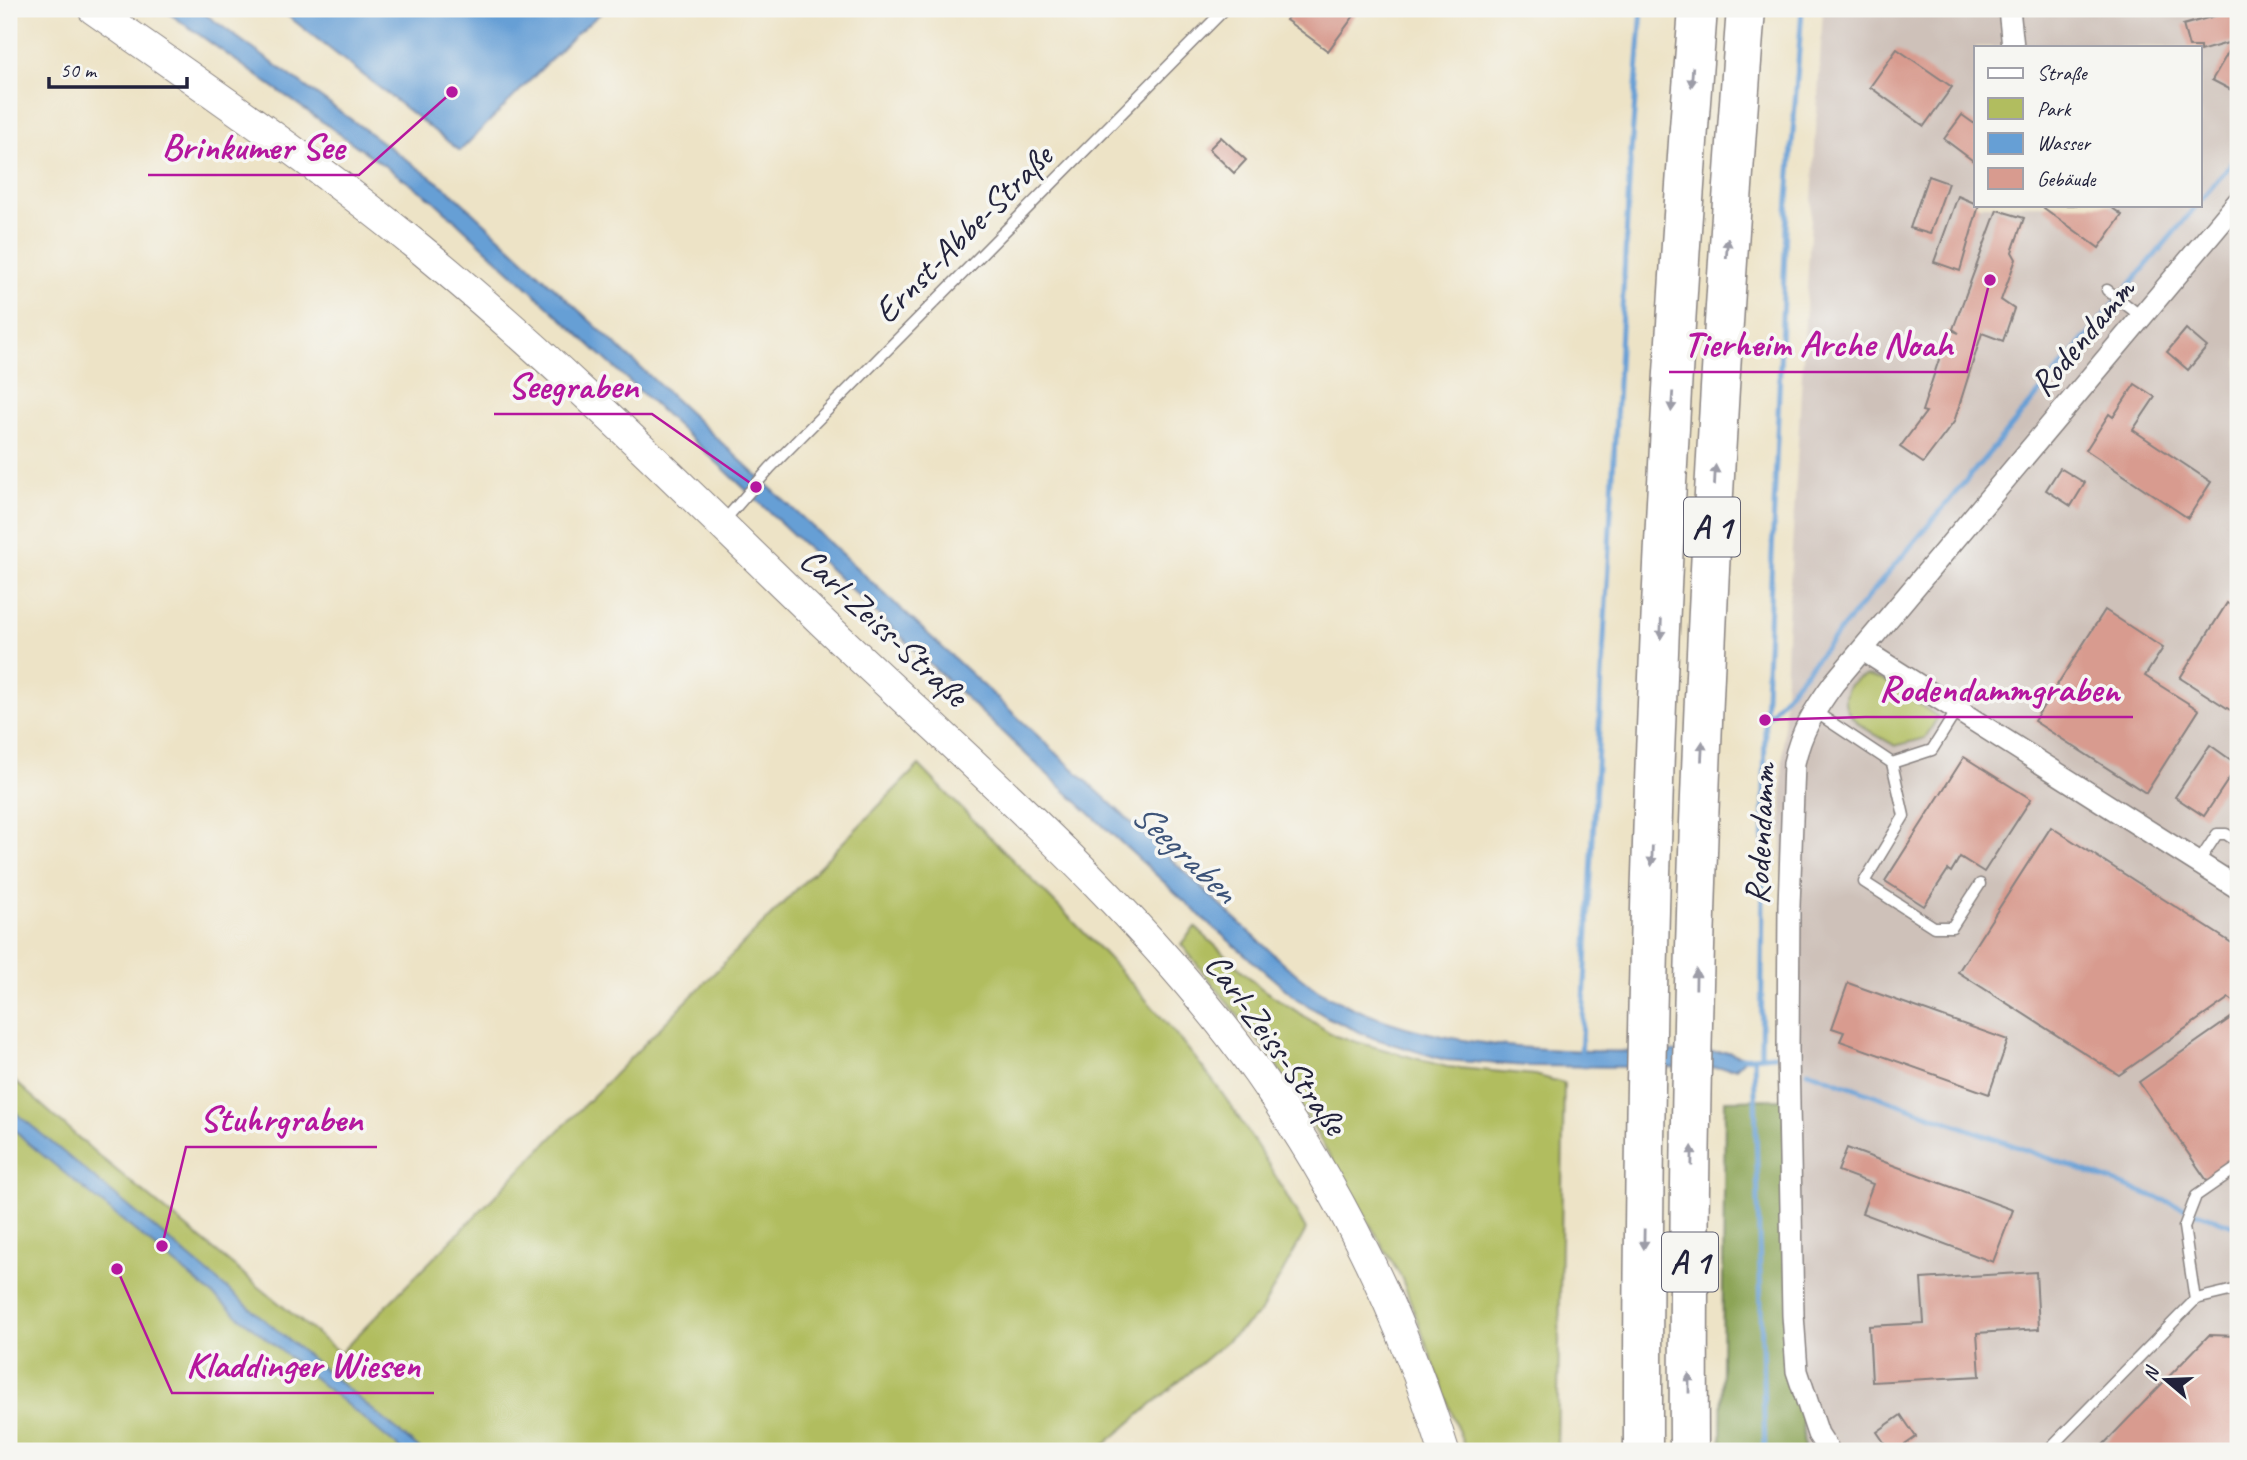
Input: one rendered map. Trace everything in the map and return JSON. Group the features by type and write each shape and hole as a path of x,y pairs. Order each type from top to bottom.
{"highway":[{"name":"A 1","path":"1643,1451 1649,934 1665,497 1698,9"},
{"name":"A 1","path":"1689,1451 1700,784 1721,338 1746,9"}],"main road":[{"name":"Carl-Zeiss-Straße","path":"93,9 245,116 419,248 552,365 1048,836 1164,958 1248,1060 1295,1127 1364,1247 1405,1339 1444,1451"}],"street":[{"path":"2009,9 2013,46"},
{"name":"Rodendamm","path":"1829,1451 1818,1434 1797,1371 1790,1264 1789,906 1794,763 1799,740 1814,711 2136,313 2238,202"},
{"path":"1863,650 2238,888"}],"lane":[{"name":"Ernst-Abbe-Straße","path":"721,524 770,468 1225,9"},
{"path":"2107,290 2136,313"},
{"path":"1892,763 1932,750 1957,710"},
{"path":"1814,711 1892,763 1904,816 1864,882 1934,927 1952,926 1980,884"},
{"path":"2199,863 2217,834 2226,834 2238,842"},
{"path":"2194,1300 2183,1227 2196,1196 2238,1167"},
{"path":"2047,1451 2194,1300 2238,1289"}],"shaded area":[{"path":"1823,9 2238,9 2238,1451 1791,1451 1782,1325 1782,778 1787,635"}],"green space":[{"path":"1866,676 1881,679 1938,717 1925,738 1895,746 1853,718 1845,702 1846,693 1853,681"},
{"path":"919,765 1071,919 1180,1039 1238,1117 1306,1230 1260,1313 1097,1451 9,1451 9,1076 99,1156 340,1353"},
{"path":"1195,927 1261,988 1335,1036 1447,1067 1535,1075 1564,1083 1557,1451 1466,1451 1402,1279 1274,1061 1181,944"},
{"path":"1783,1099 1804,1451 1721,1451 1725,1100"}],"water":[{"path":"163,9 198,9 450,191 1285,965 1313,987 1370,1015 1419,1031 1469,1041 1574,1050 1729,1052 1746,1058 1736,1068 1528,1066 1445,1060 1373,1038 1327,1017 1297,999 1206,921 433,200"},
{"path":"279,9 606,9 577,33 460,151"},
{"path":"9,1107 422,1451 403,1451 28,1143 9,1124"}],"building":[{"path":"1294,9 1359,9 1328,51 1286,20"},
{"path":"2214,9 2238,9 2237,93 2212,80 2235,41 2202,50 2202,46 2189,46 2183,25 2222,14"},
{"path":"1897,49 1952,87 1924,126 1870,87"},
{"path":"1962,115 1974,124 1974,162 1944,139"},
{"path":"1221,137 1246,160 1234,173 1209,149"},
{"path":"1928,176 1948,183 1930,234 1910,228"},
{"path":"1958,196 1979,206 1960,271 1934,262"},
{"path":"2109,206 2122,215 2099,248 2044,208"},
{"path":"1997,210 2024,218 2012,252 2016,259 2001,300 2014,309 2003,341 1982,333 1954,422 1923,463 1900,447 1926,412 1922,411 1949,329 1959,333 1953,329"},
{"path":"2186,329 2207,347 2188,370 2167,352"},
{"path":"2135,384 2155,397 2133,430 2211,482 2188,518 2086,450 2109,414 2113,417"},
{"path":"2060,468 2085,483 2071,506 2046,490"},
{"path":"2227,603 2238,610 2238,715 2180,678"},
{"path":"2105,610 2163,648 2145,676 2199,710 2146,793 2034,721"},
{"path":"2210,745 2238,765 2204,816 2175,797"},
{"path":"1964,757 2031,799 1984,872 1960,857 1924,906 1885,881"},
{"path":"2051,827 2238,947 2238,1004 2229,998 2119,1075 1958,972"},
{"path":"1848,983 2008,1040 1989,1094 1840,1041 1844,1032 1832,1028"},
{"path":"2238,1013 2238,1161 2208,1182 2139,1082"},
{"path":"1847,1148 2013,1210 1993,1262 1862,1213 1873,1184 1838,1171"},
{"path":"2036,1272 2039,1329 1977,1333 1980,1376 1872,1382 1869,1326 1924,1323 1921,1279"},
{"path":"2209,1335 2238,1336 2238,1451 2097,1451"},
{"path":"1901,1415 1916,1437 1896,1451 1890,1451 1877,1432"}],"waterway":[{"path":"1581,1056 1630,165 1642,9"},
{"path":"1765,719 1786,227 1802,9"},
{"path":"2202,199 2238,156"},
{"path":"1761,1056 1765,720 2196,206"},
{"path":"1740,1058 1775,1055"},
{"path":"1754,1057 1765,1451"},
{"path":"1808,1071 2238,1227"}],"place":[{"name":"Brinkumer See","path":"452,92"},
{"name":"Tierheim Arche Noah","path":"1990,280"},
{"name":"Seegraben","path":"756,487"},
{"name":"Rodendammgraben","path":"1765,720"},
{"name":"Stuhrgraben","path":"162,1246"},
{"name":"Kladdinger Wiesen","path":"117,1269"}]}
